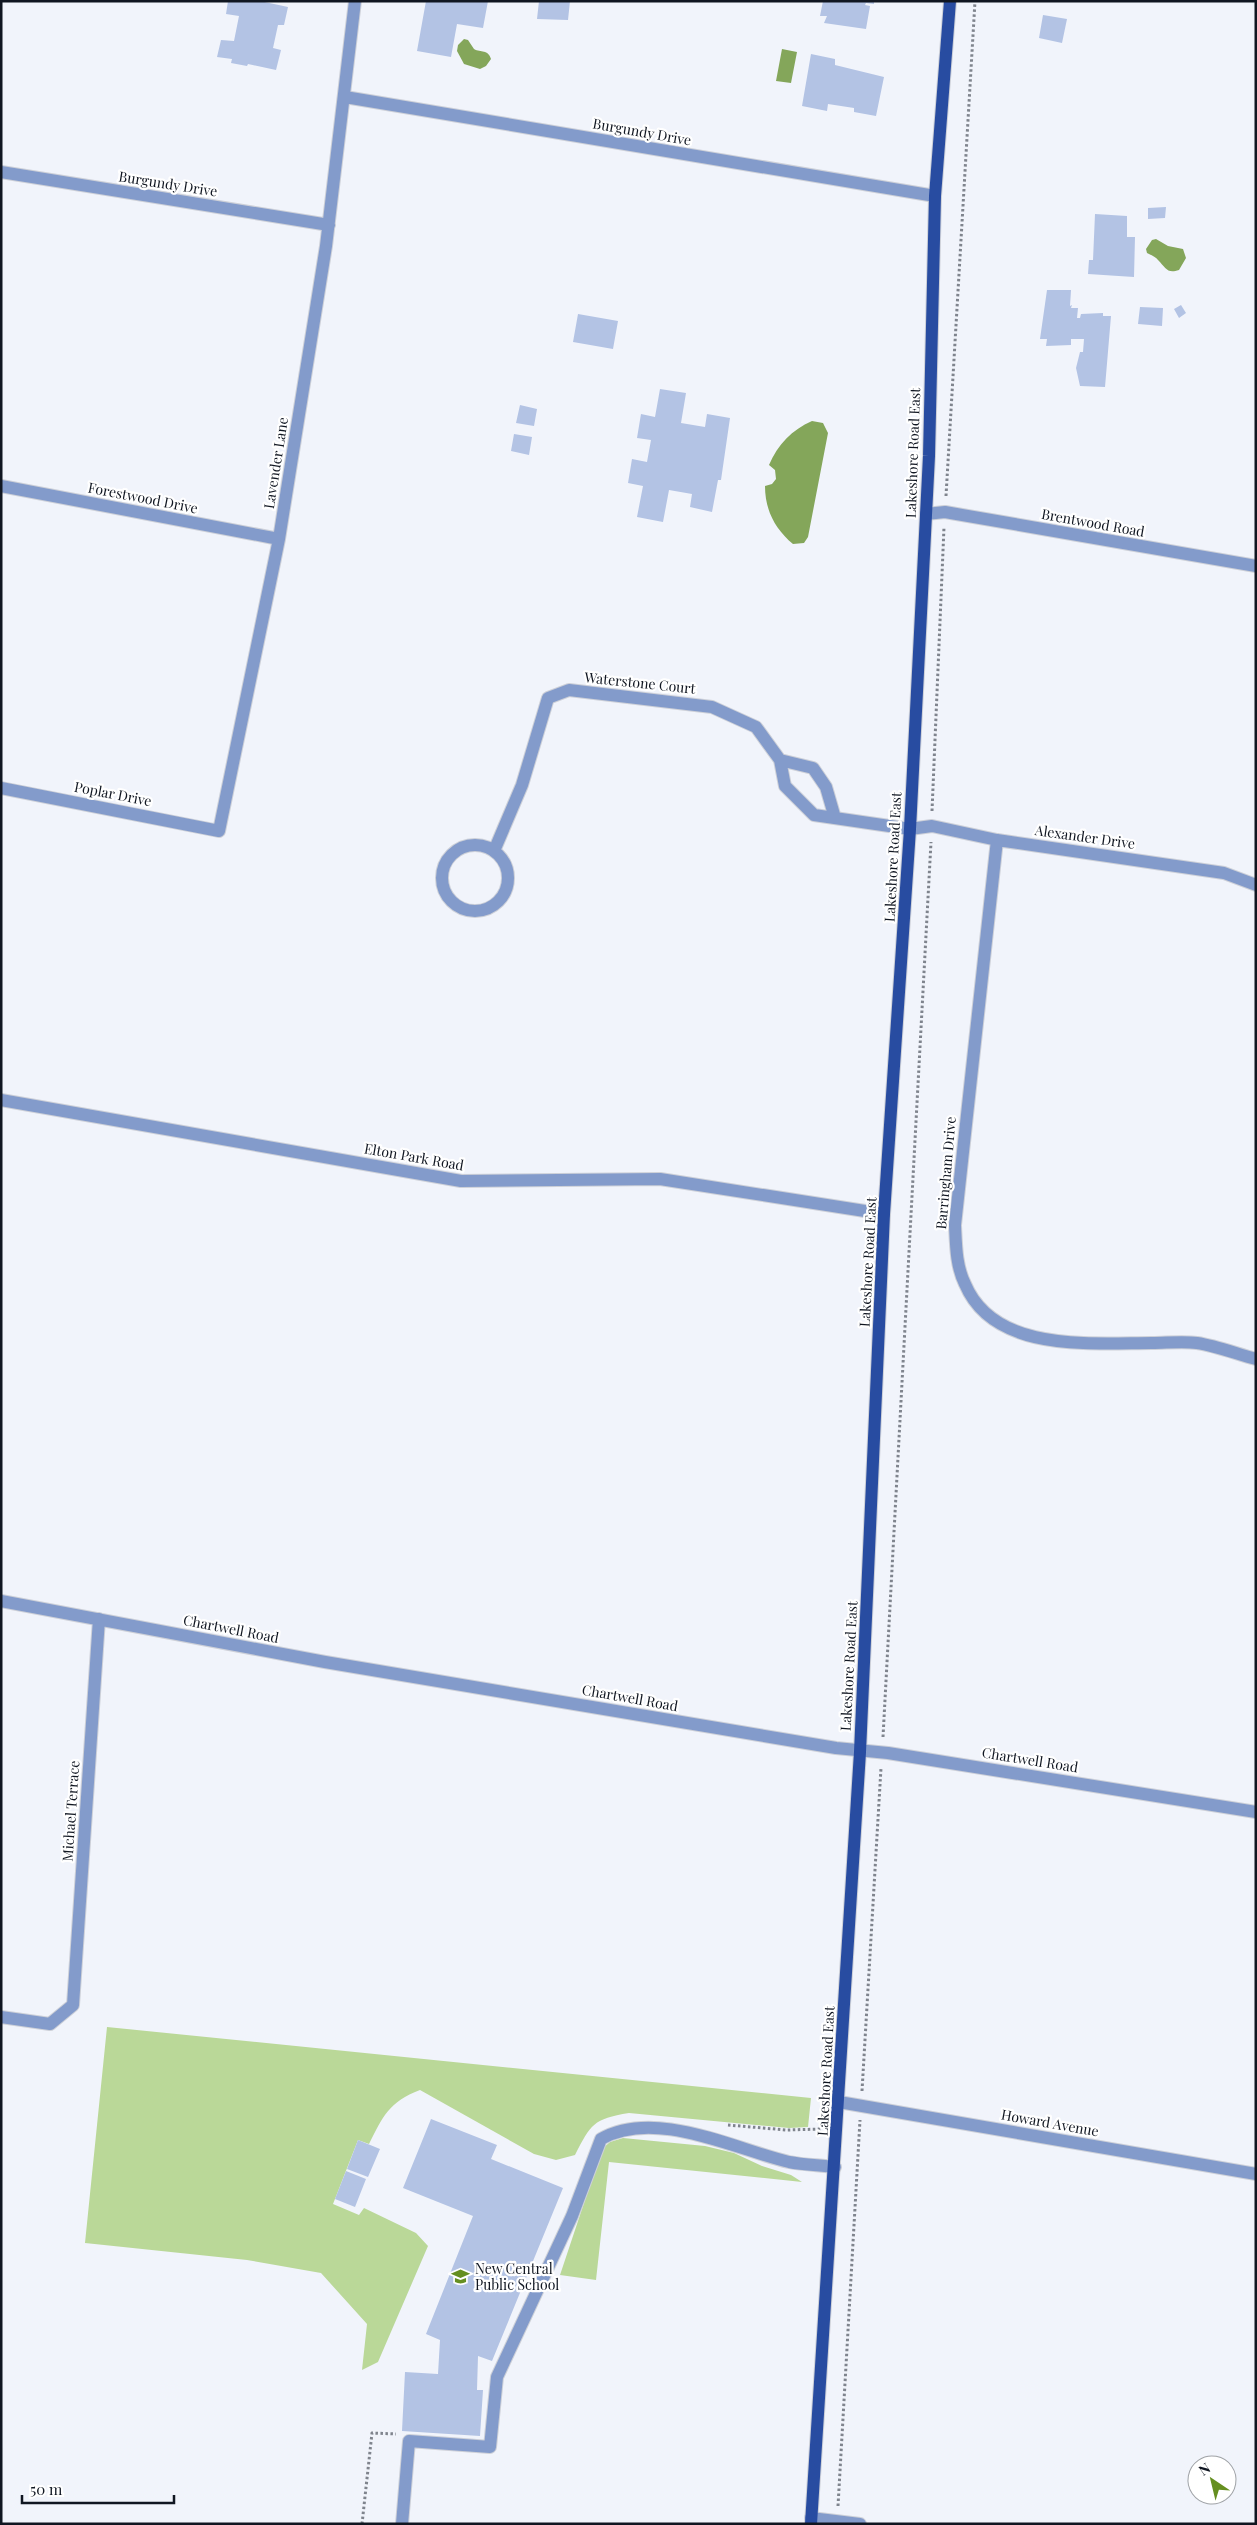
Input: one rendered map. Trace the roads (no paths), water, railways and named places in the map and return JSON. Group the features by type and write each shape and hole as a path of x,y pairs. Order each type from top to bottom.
{"main road":[{"name":"Lakeshore Road East","path":"811,2521 860,1752 884,1214 910,829 929,456 935,196 950,1"}],"street":[{"name":"Lavender Lane","path":"219,830 279,539 329,225 355,1"},
{"name":"Burgundy Drive","path":"345,97 935,196"},
{"name":"Burgundy Drive","path":"1,172 329,225"},
{"name":"Forestwood Drive","path":"1,486 279,539"},
{"name":"Brentwood Road","path":"926,514 945,512 1256,566"},
{"name":"Waterstone Court","path":"494,851 522,785 548,698 569,690 712,707 756,727 780,760 785,786 814,815 910,829"},
{"path":"780,760 813,768 826,787 835,818"},
{"name":"Poplar Drive","path":"1,788 219,830"},
{"name":"Alexander Drive","path":"910,829 932,826 997,840 1224,873 1256,884"},
{"name":"Barringham Drive","path":"997,840 955,1225 957,1256 964,1284 975,1302 988,1314 1012,1330 1036,1339 1062,1343 1197,1343 1256,1359"},
{"path":"473,845 484,846 494,851 502,859 508,879 500,899 487,908 471,911 452,902 445,893 442,883 446,861 453,853 473,845"},
{"name":"Elton Park Road","path":"1,1100 461,1181 660,1179 884,1214"},
{"name":"Chartwell Road","path":"1,1601 325,1662 860,1752 882,1752 1256,1812"},
{"name":"Michael Terrace","path":"1,2017 50,2024 73,2005 99,1619"},
{"name":"Howard Avenue","path":"839,2102 1256,2174"},
{"path":"402,2524 409,2441 490,2447 496,2377 572,2216 601,2140 612,2133 626,2129 650,2128 696,2134 791,2162 835,2167"},
{"path":"811,2521 838,2520 860,2524"}],"place":[{"name":"New Central Public School","path":"461,2277"}]}
